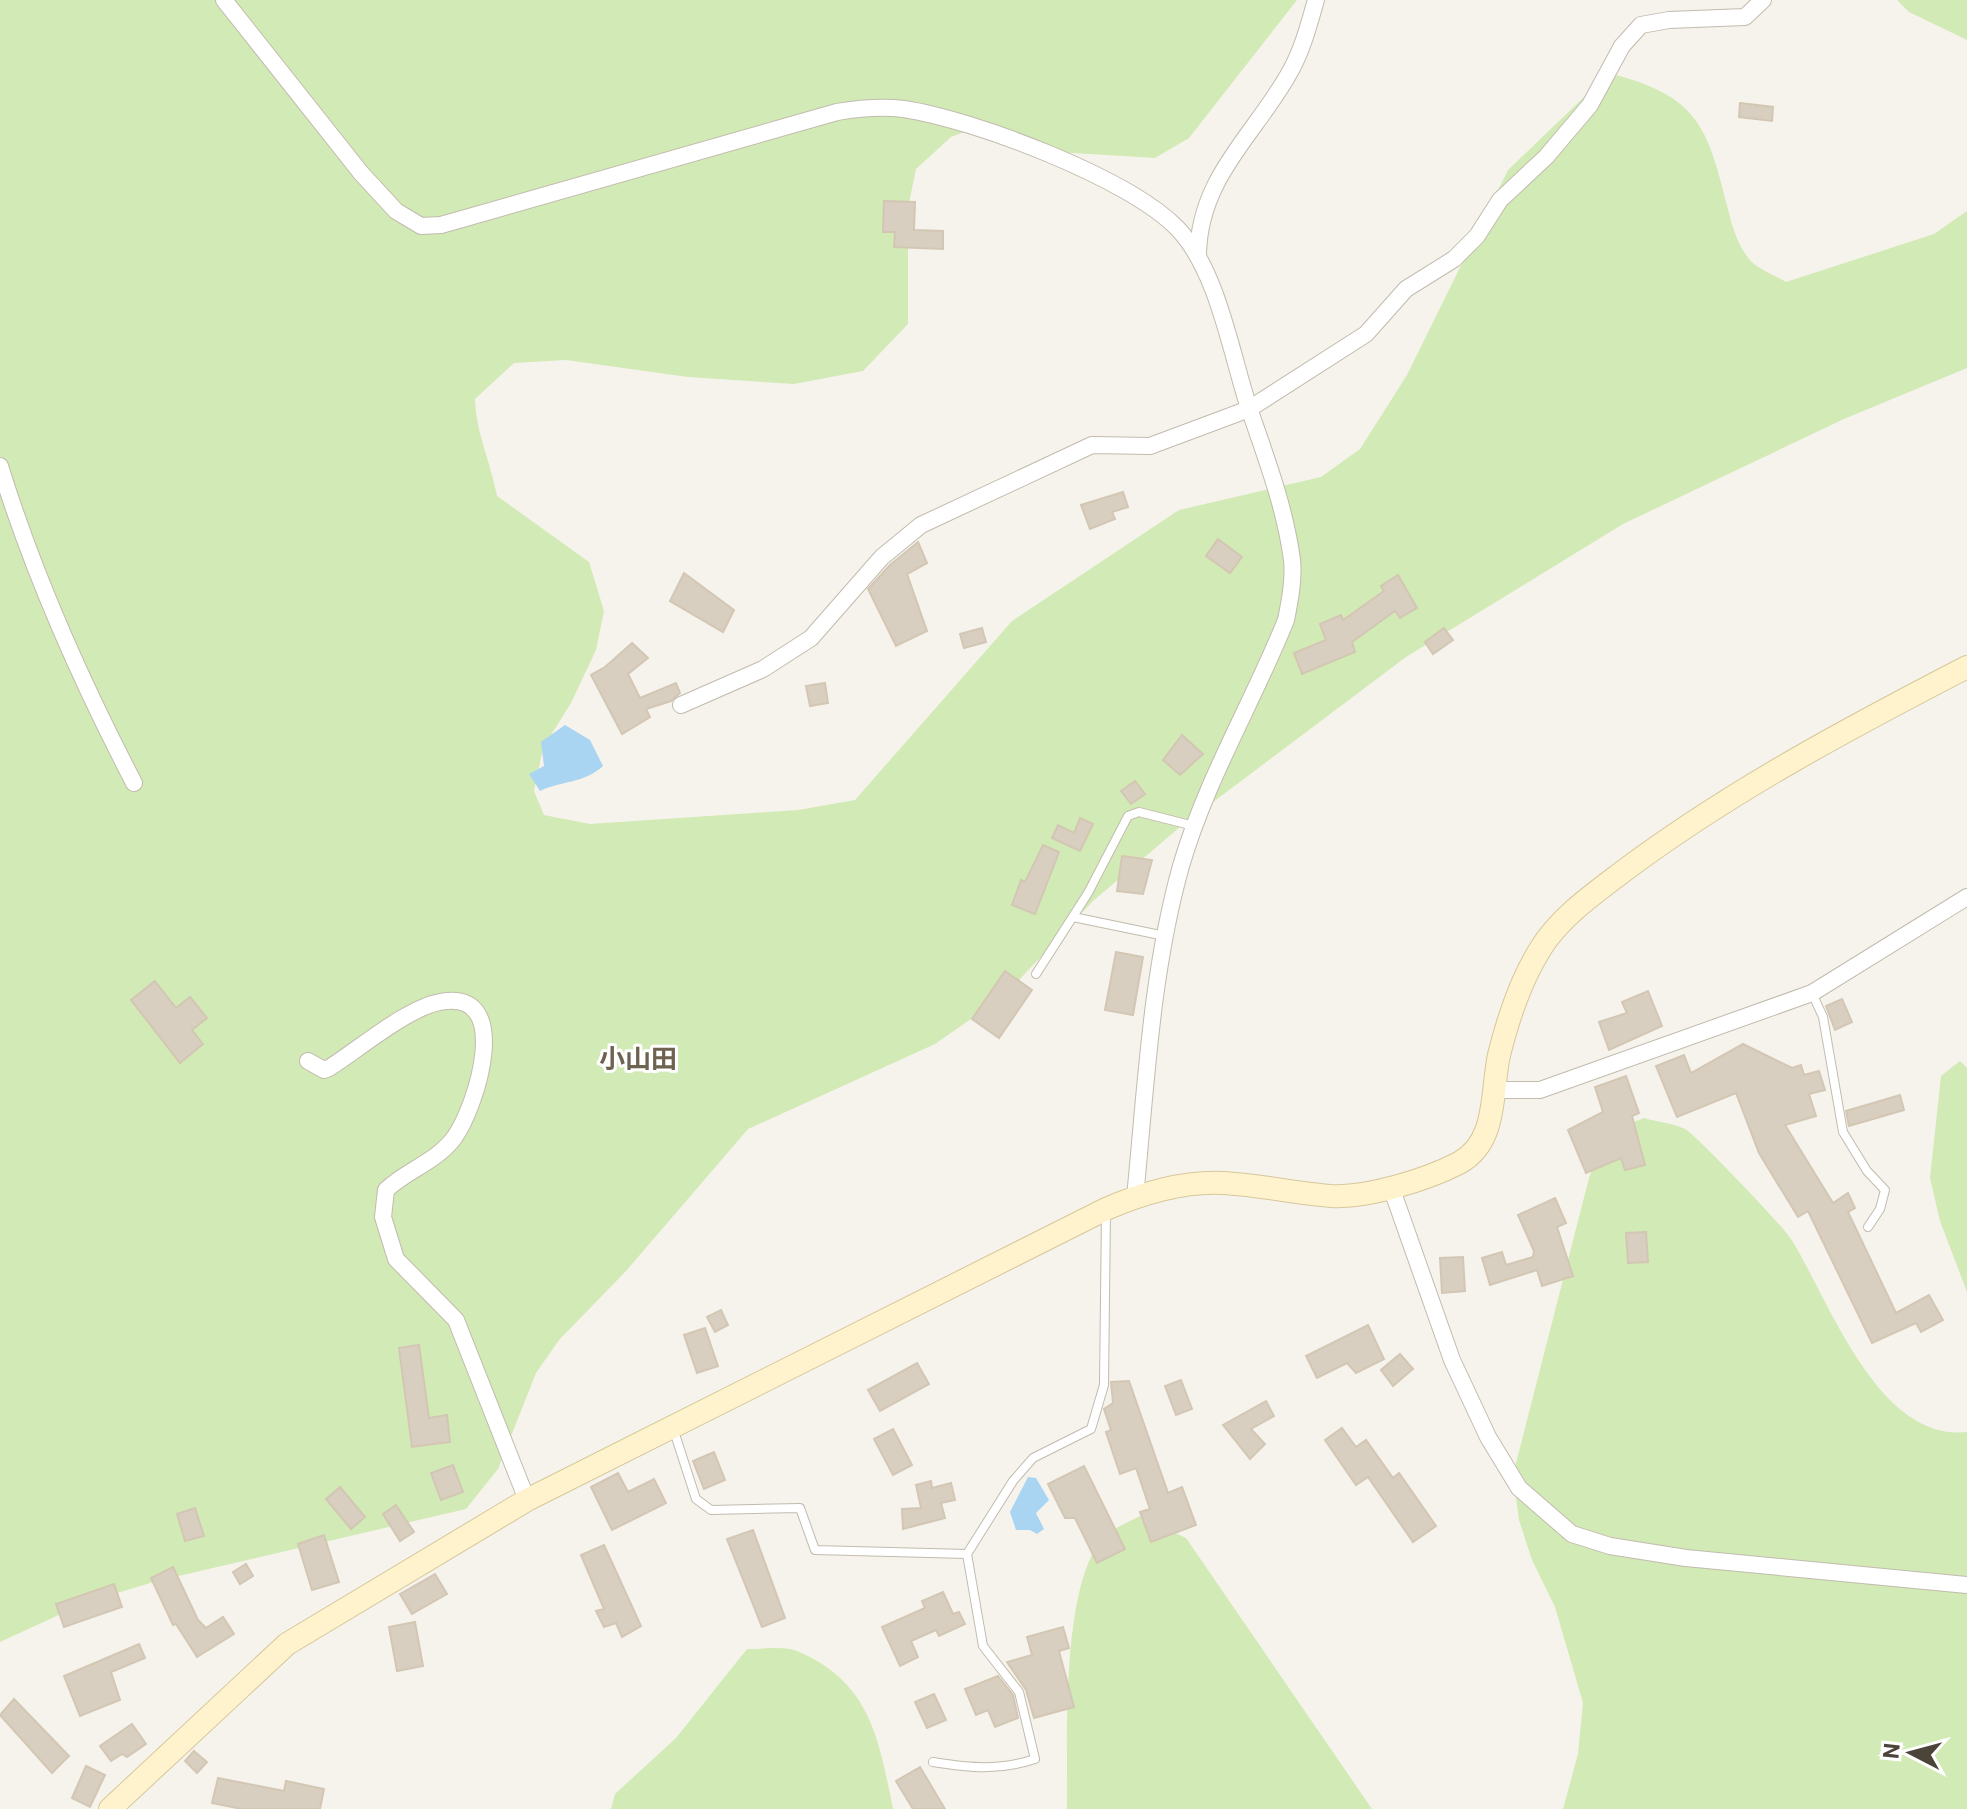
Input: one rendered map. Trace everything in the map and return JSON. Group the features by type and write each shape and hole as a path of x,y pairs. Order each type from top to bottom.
{"street":[{"path":"224,0 361,173 396,211 421,226 441,225 822,116 870,107 905,109 964,125 1067,162 1109,181 1159,212 1198,255"},
{"path":"1135,1197 1165,936 1194,826 1261,682 1286,620 1291,593 1292,562 1280,501 1198,255 1198,232 1211,194 1240,140 1290,72 1304,43 1316,0"},
{"path":"681,705 763,669 811,638 882,557 921,525 1092,445 1150,446 1249,409 1366,334 1406,289 1454,259 1477,236 1500,200 1546,157 1590,105 1622,46 1641,25 1669,20 1745,17 1763,0"},
{"path":"0,466 43,588 97,712 134,783"},
{"path":"110,1809 287,1644 527,1500 1106,1209 1135,1197 1177,1186 1222,1183 1353,1196 1391,1187 1459,1162 1477,1148 1491,1121 1499,1055 1515,1002 1542,946 1586,900 1688,823 1967,667"},
{"path":"1494,1090 1540,1090 1812,993 1967,897"},
{"path":"308,1061 324,1070 329,1068 417,1011 441,1001 460,1003 477,1011 485,1029 480,1078 468,1111 455,1137 434,1159 399,1177 386,1190 383,1217 396,1259 456,1320 527,1500"},
{"path":"1391,1187 1452,1360 1488,1437 1519,1488 1572,1534 1610,1546 1686,1558 1967,1585"}],"lane":[{"path":"1036,974 1073,917 1128,816 1139,812 1194,826"},
{"path":"1073,917 1165,936"},
{"path":"1812,993 1823,1017 1843,1132 1867,1171 1885,1190 1880,1209 1868,1227"},
{"path":"933,1762 983,1770 1008,1768 1035,1759 1019,1692 983,1646 967,1554 1013,1481 1033,1458 1091,1429 1104,1385 1106,1209"},
{"path":"673,1427 696,1499 711,1510 800,1508 815,1550 967,1554"}],"green space":[{"path":"0,0 1297,0 1189,138 1155,158 1057,152 975,128 951,137 916,169 908,208 908,324 863,371 794,384 688,377 566,360 514,363 475,399 478,424 497,496 589,562 604,611 596,650 571,703 543,748 534,791 544,815 590,824 798,810 855,800 1012,621 1179,510 1321,477 1360,449 1407,375 1508,170 1609,73 1662,92 1694,118 1713,156 1741,246 1754,264 1786,282 1934,234 1967,211 1967,368 1844,419 1623,524 1406,657 1180,827 1093,901 1004,996 935,1044 748,1129 626,1271 559,1340 536,1373 498,1469 466,1509 157,1581 87,1602 0,1642"},
{"path":"1897,0 1967,0 1967,40 1909,12"},
{"path":"1960,1061 1967,1068 1967,1292 1940,1221 1930,1178 1941,1076"},
{"path":"1644,1118 1680,1127 1692,1134 1785,1231 1860,1362 1882,1391 1907,1414 1935,1429 1967,1432 1967,1809 1563,1809 1578,1754 1583,1703 1555,1607 1532,1560 1519,1520 1513,1475 1589,1178 1608,1132"},
{"path":"1140,1516 1186,1538 1372,1809 1067,1809 1069,1668 1079,1592 1089,1561 1103,1538"},
{"path":"747,1649 792,1649 822,1664 841,1679 868,1716 893,1809 611,1809 615,1794 676,1738"}],"water":[{"path":"565,725 590,740 603,766 588,776 540,791 529,774 544,766 541,742"},
{"path":"1028,1477 1036,1478 1049,1500 1036,1513 1044,1529 1037,1534 1030,1530 1016,1530 1010,1512"}],"building":[{"path":"1740,103 1773,107 1772,121 1739,117"},
{"path":"884,201 915,202 914,230 943,231 943,249 894,247 895,232 883,232"},
{"path":"1123,492 1128,507 1112,512 1115,519 1090,529 1081,505"},
{"path":"1218,539 1242,557 1230,573 1206,556"},
{"path":"918,542 927,563 907,574 927,631 896,646 868,589 890,565"},
{"path":"684,573 734,610 723,632 670,601"},
{"path":"1398,575 1417,608 1400,618 1395,611 1352,642 1355,652 1302,674 1294,653 1326,640 1320,624 1341,615 1343,620 1384,591 1381,586"},
{"path":"982,628 986,642 964,648 960,634"},
{"path":"1444,628 1453,640 1433,654 1425,642"},
{"path":"632,643 648,658 628,674 640,698 676,683 680,693 671,701 646,709 650,717 622,734 591,675"},
{"path":"825,683 828,703 810,706 806,686"},
{"path":"1182,735 1203,754 1180,775 1163,760"},
{"path":"1135,781 1145,794 1131,804 1121,791"},
{"path":"1080,818 1093,824 1080,851 1052,838 1058,825 1074,833"},
{"path":"1043,845 1059,852 1035,914 1012,905 1021,880 1025,882"},
{"path":"1122,856 1152,860 1143,894 1117,891"},
{"path":"1116,952 1143,957 1133,1015 1105,1010"},
{"path":"1005,971 1032,990 999,1038 972,1019"},
{"path":"155,981 176,1008 190,997 207,1018 192,1030 203,1044 180,1063 131,1000"},
{"path":"1648,991 1662,1026 1609,1050 1599,1022 1627,1013 1622,1002"},
{"path":"1842,999 1852,1022 1835,1030 1826,1006"},
{"path":"1743,1044 1792,1068 1801,1065 1804,1075 1819,1071 1825,1090 1809,1094 1816,1116 1785,1125 1833,1203 1848,1193 1855,1208 1848,1212 1896,1313 1929,1295 1943,1320 1921,1332 1916,1323 1872,1343 1808,1211 1798,1217 1759,1153 1736,1093 1677,1117 1656,1066 1684,1055 1691,1073"},
{"path":"1626,1076 1639,1113 1632,1116 1645,1165 1625,1170 1621,1158 1586,1173 1568,1130 1603,1112 1595,1087"},
{"path":"1900,1095 1904,1110 1849,1126 1846,1111"},
{"path":"1555,1198 1566,1223 1557,1227 1573,1276 1542,1286 1537,1270 1490,1285 1482,1258 1502,1252 1506,1265 1533,1257 1534,1251 1518,1215"},
{"path":"1646,1232 1648,1262 1628,1263 1626,1233"},
{"path":"1463,1257 1465,1291 1442,1293 1440,1258"},
{"path":"721,1310 728,1325 715,1332 707,1317"},
{"path":"1368,1325 1384,1359 1356,1373 1347,1363 1317,1378 1306,1356"},
{"path":"705,1328 718,1366 697,1373 684,1335"},
{"path":"419,1345 429,1418 447,1415 450,1442 412,1447 399,1348"},
{"path":"1400,1354 1413,1369 1393,1386 1381,1370"},
{"path":"917,1363 929,1384 880,1411 868,1390"},
{"path":"1181,1380 1192,1409 1176,1415 1165,1386"},
{"path":"1129,1381 1168,1493 1182,1487 1196,1525 1151,1542 1140,1512 1150,1509 1136,1468 1120,1474 1106,1432 1111,1430 1104,1409 1113,1403 1111,1382"},
{"path":"1266,1401 1274,1416 1251,1429 1265,1444 1250,1459 1223,1425"},
{"path":"1342,1428 1356,1447 1366,1440 1393,1478 1399,1473 1436,1526 1413,1542 1368,1477 1356,1485 1325,1440"},
{"path":"893,1429 912,1465 893,1475 874,1439"},
{"path":"714,1452 725,1480 704,1489 693,1461"},
{"path":"453,1465 463,1492 441,1500 431,1473"},
{"path":"1084,1466 1125,1549 1097,1563 1075,1518 1065,1518 1048,1484"},
{"path":"618,1473 628,1492 654,1479 666,1503 612,1530 591,1487"},
{"path":"931,1481 932,1488 951,1483 955,1500 941,1503 945,1518 903,1529 902,1509 921,1508 916,1485"},
{"path":"340,1487 365,1517 351,1529 326,1499"},
{"path":"396,1505 414,1532 400,1541 383,1514"},
{"path":"195,1508 204,1536 185,1541 177,1514"},
{"path":"753,1530 785,1618 762,1627 727,1539"},
{"path":"324,1535 339,1582 312,1590 298,1544"},
{"path":"604,1545 641,1626 622,1637 616,1623 604,1627 596,1611 604,1609 581,1555"},
{"path":"246,1564 253,1576 240,1584 233,1572"},
{"path":"173,1567 198,1620 206,1628 223,1617 234,1634 197,1657 176,1624 173,1625 151,1578"},
{"path":"435,1574 447,1594 412,1614 400,1594"},
{"path":"114,1584 122,1607 64,1627 56,1604"},
{"path":"943,1592 953,1614 959,1612 965,1624 939,1636 936,1630 911,1641 918,1657 900,1666 882,1627 925,1608 922,1601"},
{"path":"415,1622 423,1666 397,1671 389,1627"},
{"path":"1063,1627 1069,1648 1059,1651 1074,1707 1034,1718 1026,1690 1007,1662 1032,1655 1027,1637"},
{"path":"139,1644 145,1658 111,1672 120,1700 80,1716 64,1676"},
{"path":"998,1676 1013,1695 1018,1718 995,1727 988,1710 976,1715 965,1689"},
{"path":"934,1694 946,1720 927,1728 915,1702"},
{"path":"14,1699 69,1756 52,1773 0,1715"},
{"path":"132,1724 146,1744 127,1757 122,1754 111,1761 100,1746"},
{"path":"194,1751 207,1762 197,1773 185,1761"},
{"path":"86,1766 105,1775 90,1807 72,1798"},
{"path":"920,1767 945,1809 913,1809 896,1781"},
{"path":"218,1778 284,1791 286,1781 324,1789 320,1809 242,1809 212,1803"}],"district":[{"name":"小山田","path":"638,1059"}]}
